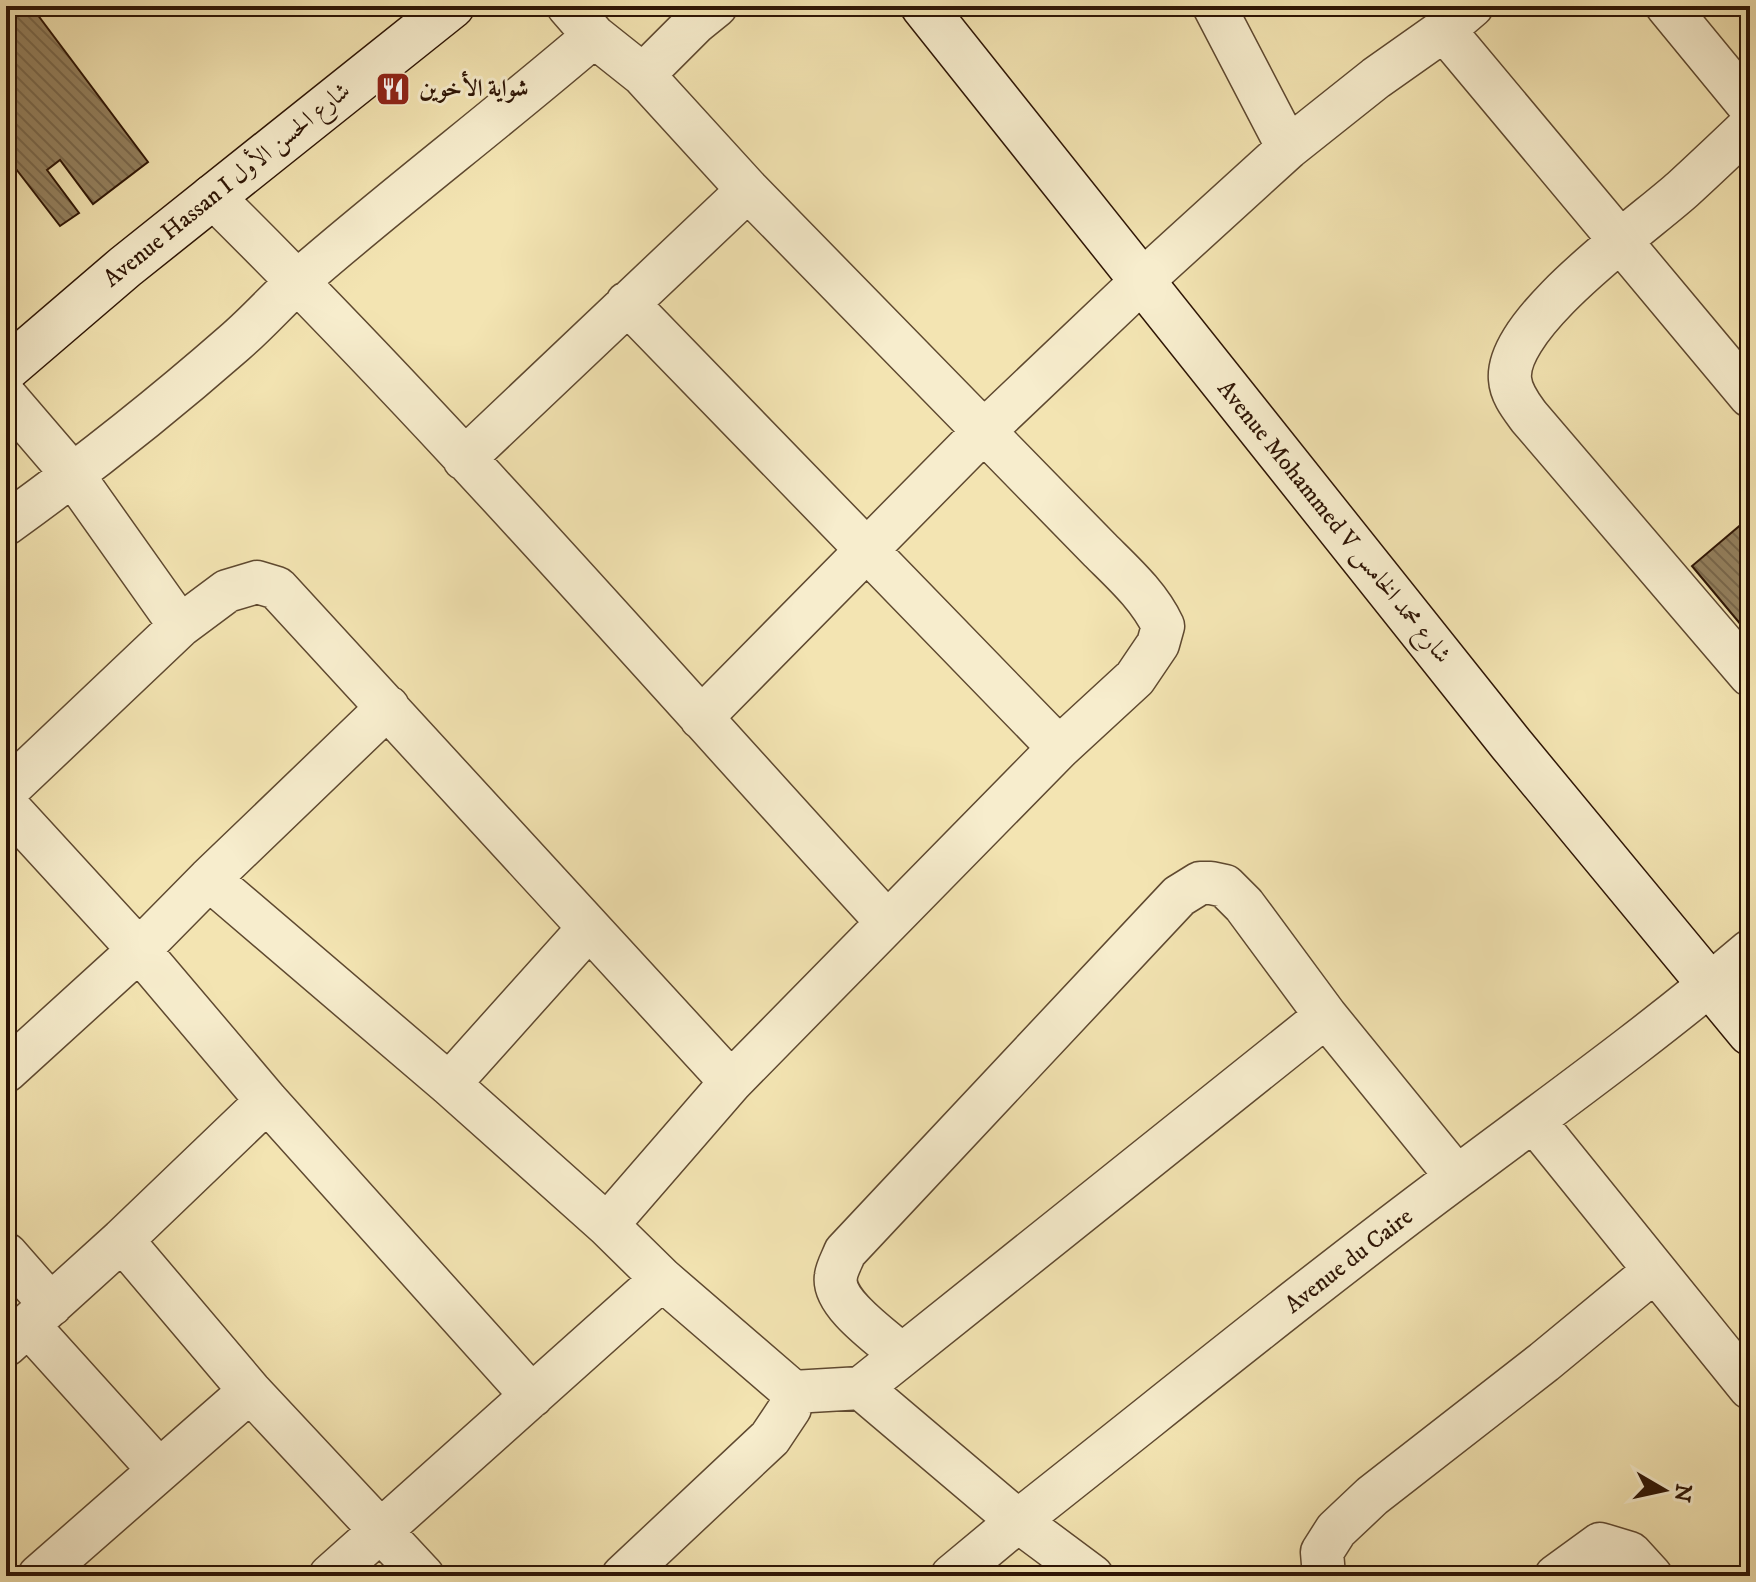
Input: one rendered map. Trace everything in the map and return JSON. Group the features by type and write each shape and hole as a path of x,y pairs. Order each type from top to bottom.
{"main road":[{"name":"Avenue Hassan I شارع الحسن الأول","path":"6,369 212,196 452,6"},
{"name":"Avenue Mohammed V شارع محمد الخامس","path":"923,6 1511,744 1750,1033"}],"street":[{"path":"643,75 716,6"},
{"path":"1214,6 1288,148"},
{"path":"1667,6 1750,107"},
{"path":"701,718 984,431 1142,281 1288,148 1458,18 1621,242 1750,396"},
{"path":"6,524 73,475 238,341 297,281 387,204 525,95 581,21 643,75 748,190 1139,590 1156,611 1163,626 1158,644 1135,678 1059,748 731,1082 607,1225"},
{"path":"1750,126 1684,188 1590,267 1528,329 1510,378 1517,401 1529,417 1750,675"},
{"path":"464,459 748,190"},
{"path":"212,196 297,281 464,459 887,922"},
{"path":"627,303 1059,748"},
{"path":"6,397 73,475 180,626"},
{"path":"6,791 180,626 227,591 257,582 277,588 731,1082"},
{"path":"6,1071 139,950 388,707"},
{"path":"6,805 139,950 267,1101 532,1396"},
{"path":"209,879 449,1084 607,1225 662,1279 793,1392 861,1388 1326,1016"},
{"path":"902,1355 851,1310 837,1293 835,1277 845,1252 1179,896 1200,883 1225,886 1244,905 1326,1016 1457,1177"},
{"path":"449,1084 588,929"},
{"name":"Avenue du Caire","path":"952,1576 1457,1177 1534,1121 1750,951"},
{"path":"28,1325 267,1101"},
{"path":"1534,1121 1653,1272 1750,1388"},
{"path":"122,1240 250,1391 423,1576"},
{"path":"6,1254 28,1325 159,1470"},
{"path":"1324,1576 1322,1552 1336,1530 1372,1496 1544,1362 1653,1272"},
{"path":"330,1576 662,1279"},
{"path":"861,1388 1018,1521 1092,1576"},
{"path":"39,1576 250,1391"},
{"path":"623,1576 770,1438 790,1408 793,1392"},
{"path":"1558,1575 1600,1544 1630,1553 1651,1576"}],"building":[{"path":"6,6 31,6 148,162 93,204 60,160 47,170 79,213 60,226 6,156"},
{"path":"1750,517 1750,619 1742,626 1692,566"}],"place":[{"name":"شواية الأخوين","path":"393,89"}]}
